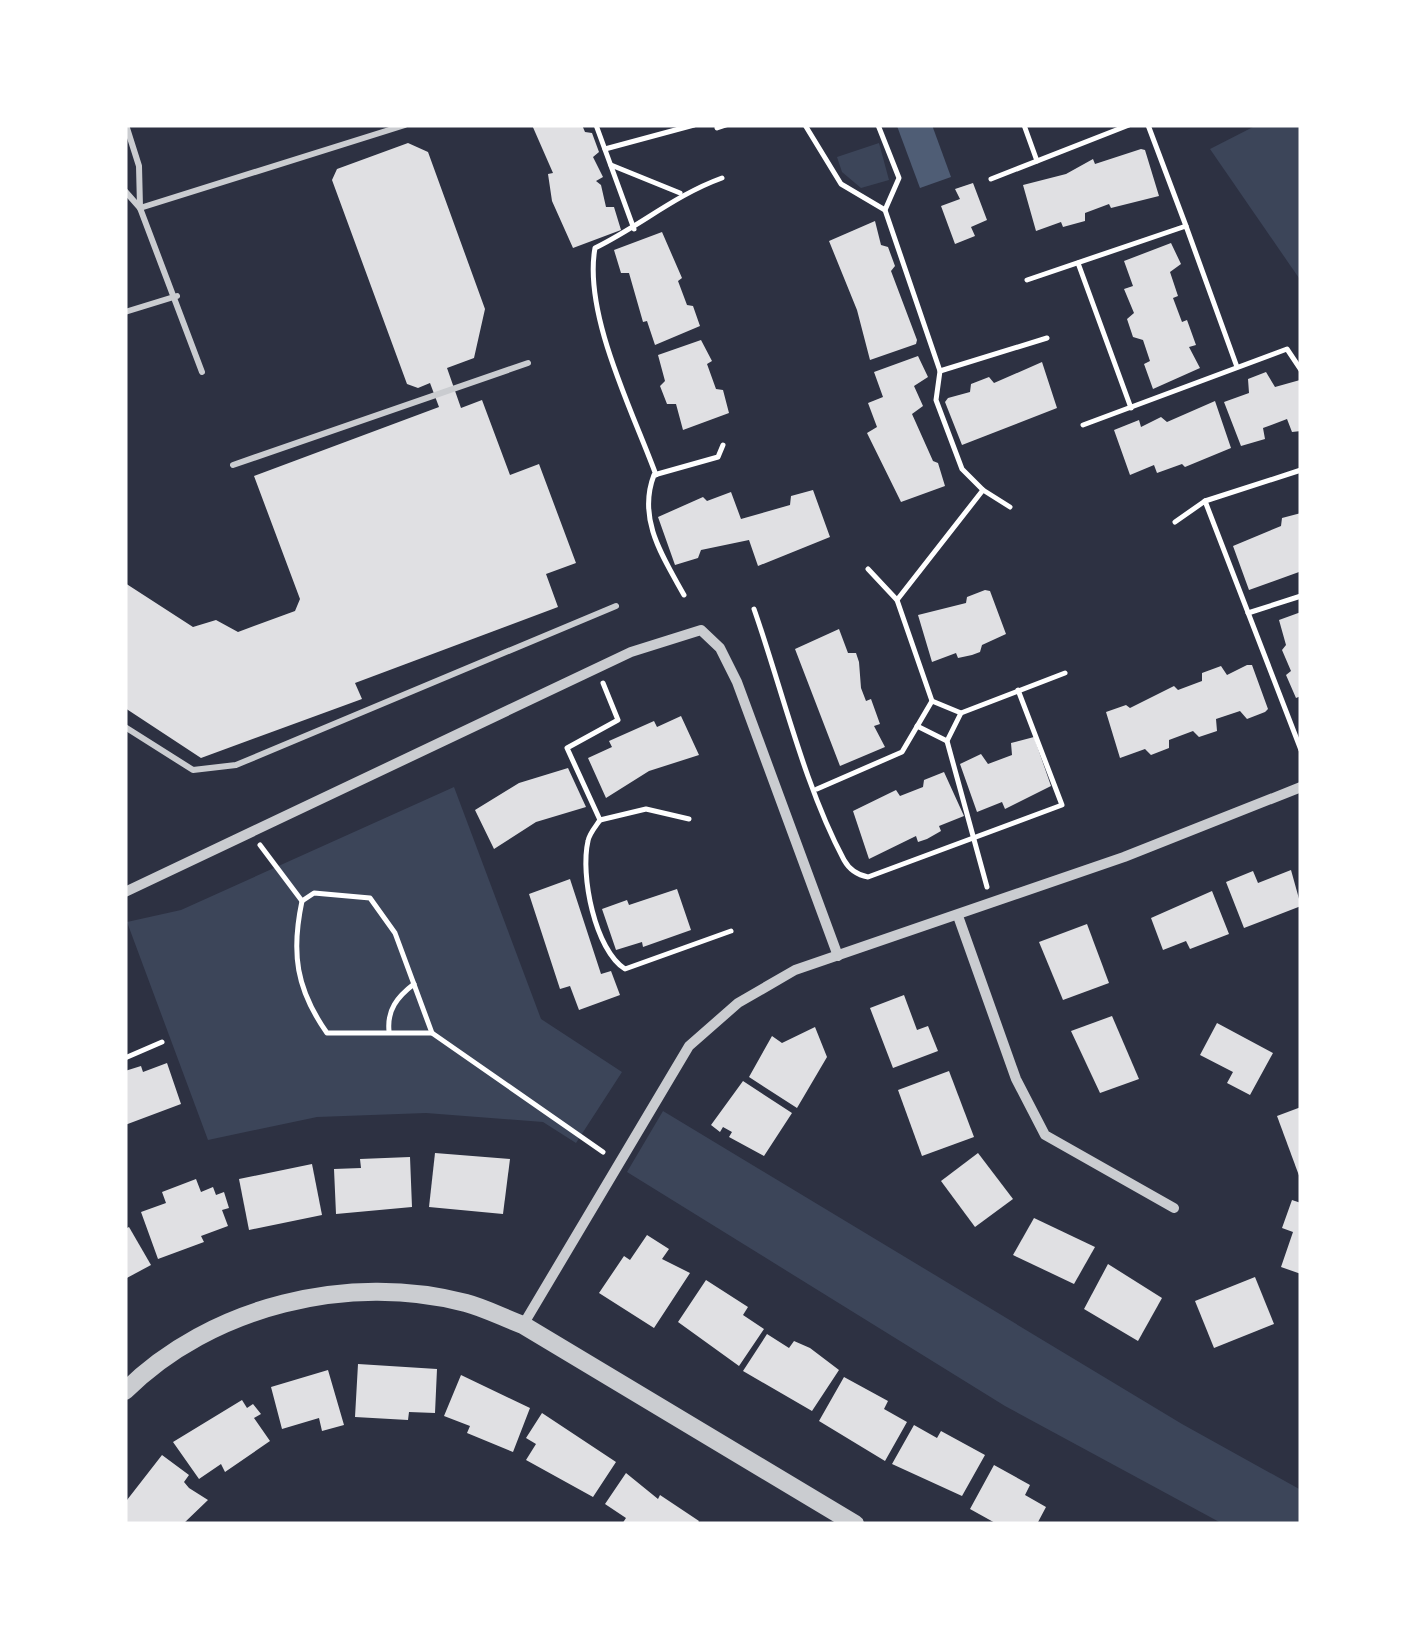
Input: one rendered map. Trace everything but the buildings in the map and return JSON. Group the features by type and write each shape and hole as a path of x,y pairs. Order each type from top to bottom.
{"street":[{"path":"125,892 665,638 701,630 720,648 737,682 838,956"},
{"path":"522,1325 688,1046 738,1003 795,970 993,904 1301,787"},
{"path":"958,916 1016,1079 1045,1135 1174,1208"},
{"path":"125,1391 152,1364 210,1328 269,1308 335,1294 404,1293 466,1303 522,1325 855,1524"}],"lane":[{"path":"126,125 139,166 140,208"},
{"path":"140,208 405,125"},
{"path":"125,191 140,208 177,296 202,372"},
{"path":"125,312 177,296"},
{"path":"233,465 528,363"},
{"path":"125,727 192,770 236,765 616,606"}],"path":[{"path":"596,125 634,229"},
{"path":"605,149 694,125"},
{"path":"717,128 726,125"},
{"path":"804,125 841,184 886,210 940,371 936,400 962,469 982,490 1010,508"},
{"path":"878,125 900,178 886,210"},
{"path":"1024,125 1037,161"},
{"path":"991,180 1128,125"},
{"path":"1148,125 1237,366"},
{"path":"610,165 680,193"},
{"path":"684,596 654,540 646,497 656,475 612,358 590,272 595,248 634,229 680,193 722,178"},
{"path":"1027,280 1186,226"},
{"path":"1078,263 1131,408"},
{"path":"940,371 1048,338"},
{"path":"1084,425 1287,350 1301,370"},
{"path":"656,475 718,457 723,444"},
{"path":"1175,522 1204,501 1301,470"},
{"path":"897,600 982,490"},
{"path":"1204,501 1301,750"},
{"path":"868,569 897,600 932,701 960,714"},
{"path":"1248,613 1301,596"},
{"path":"754,609 845,863 859,876 868,877 1062,805 1018,690"},
{"path":"598,671 618,720 566,748 600,820"},
{"path":"993,904 971,839 970,815 947,741 960,714 1064,673"},
{"path":"816,789 902,752 932,701"},
{"path":"917,726 947,741"},
{"path":"689,818 646,809 600,820 588,839 588,900 612,960 626,968 732,930"},
{"path":"252,835 302,901 295,966 314,1014 327,1033 432,1033 618,1162"},
{"path":"302,901 314,892 370,898 395,933 432,1033"},
{"path":"389,1031 388,1018 400,995 414,984"},
{"path":"125,1058 162,1042"}],"shaded area":[{"path":"932,125 951,177 920,188 897,126"},
{"path":"1257,125 1301,125 1301,281 1210,149"},
{"path":"879,143 889,180 861,188 842,172 837,157"},
{"path":"454,787 541,1019 622,1072 576,1143 543,1122 426,1113 317,1117 208,1140 127,922 181,910"},
{"path":"663,1111 1182,1424 1301,1490 1301,1524 1223,1524 1005,1406 627,1172"}]}
